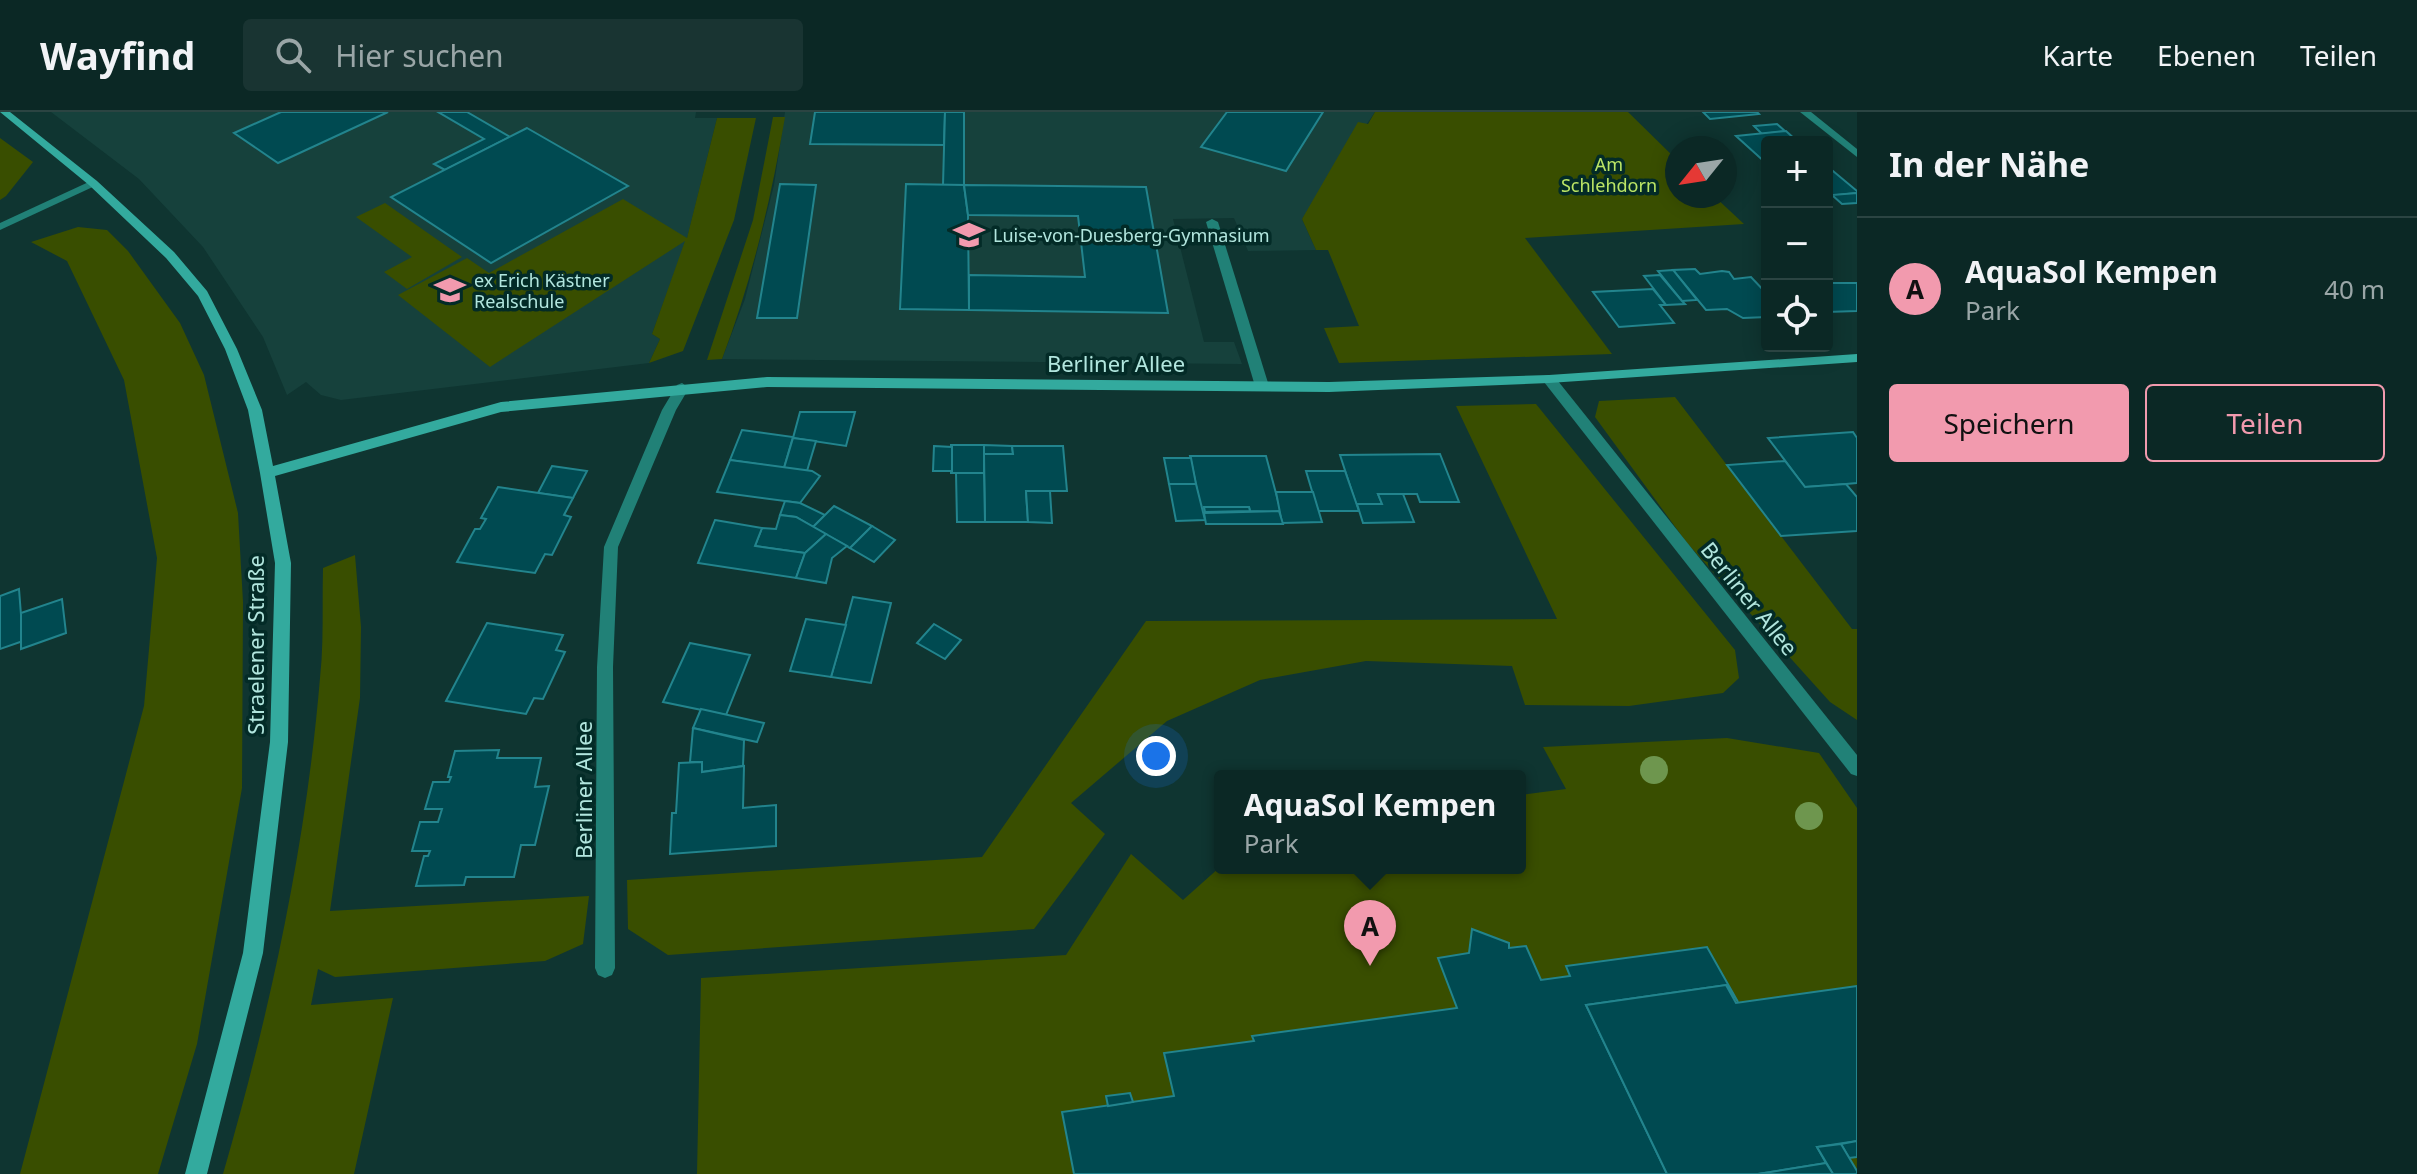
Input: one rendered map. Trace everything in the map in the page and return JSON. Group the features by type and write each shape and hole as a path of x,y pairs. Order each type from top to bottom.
{"street":[{"name":"Straelener Straße","path":"4,112 93,183 170,255 203,294 231,349 255,410 267,473 283,563 279,742 253,953 196,1174"},
{"path":"1805,112 1857,154"},
{"path":"0,227 93,183"},
{"path":"1212,222 1262,386"},
{"name":"Berliner Allee","path":"267,473 501,407 682,388 767,382 1262,386 1549,379 1857,358"},
{"name":"Berliner Allee","path":"1549,379 1857,768"},
{"name":"Berliner Allee","path":"605,968 605,667 611,547 669,410 682,388"}],"shaded area":[{"name":"ex Erich Kästner Realschule","path":"51,112 696,112 695,118 717,118 688,235 652,334 660,339 649,363 341,400 321,395 306,382 287,395 263,337 203,247 139,179"},
{"name":"Luise-von-Duesberg-Gymnasium","path":"785,112 1375,112 1302,219 1316,250 1248,251 1234,218 1173,219 1204,342 1234,342 1242,364 722,359 745,299 774,185"}],"green space":[{"name":"Am Schlehdorn","path":"1375,112 1628,112 1665,148 1665,208 1727,208 1744,224 1525,238 1612,354 1339,363 1324,328 1359,326 1328,250 1316,250 1302,219 1358,122 1368,124"},
{"path":"773,117 785,117 751,270 722,359 707,360 753,220"},
{"path":"717,118 756,118 734,220 683,351 649,363 660,339 652,334 685,241 490,367 398,295 467,258 489,273 623,199 687,238"},
{"path":"0,138 33,162 0,200"},
{"path":"385,203 462,257 407,289 384,272 412,257 356,217"},
{"path":"78,227 107,230 128,251 180,323 204,375 238,513 243,602 242,788 197,1044 158,1174 20,1174 144,706 157,558 124,380 67,261 31,242"},
{"path":"1675,397 1852,629 1857,629 1857,720 1830,702 1687,543 1595,417 1599,401"},
{"path":"1536,404 1735,650 1739,678 1723,693 1629,706 1525,705 1512,666 1366,661 1260,680 1167,721 1071,803 1105,834 1034,929 668,955 628,929 627,880 982,857 1146,621 1557,619 1456,406"},
{"path":"355,555 361,627 360,698 330,911 589,896 583,944 545,961 335,977 318,969 311,1005 393,998 354,1174 223,1174 271,990 296,866 320,678 323,568"},
{"path":"1727,738 1819,753 1857,808 1857,1174 697,1174 701,978 1066,955 1131,854 1183,900 1214,872 1526,874 1526,794 1566,789 1543,747"}],"building":[{"path":"281,112 388,112 278,163 234,133"},
{"path":"438,112 467,112 510,137 445,170 434,164 484,139"},
{"path":"815,112 945,112 944,145 810,144"},
{"path":"945,112 964,112 964,185 943,185"},
{"path":"1227,112 1323,112 1286,171 1201,147"},
{"path":"1703,112 1757,112 1759,114 1710,119"},
{"path":"1777,124 1785,131 1762,134 1754,126"},
{"path":"527,128 628,186 491,263 391,197"},
{"path":"1786,131 1791,136 1761,136 1761,159 1736,136"},
{"path":"1833,171 1857,191 1833,195"},
{"path":"780,184 816,185 797,318 757,318"},
{"path":"906,184 964,185 968,215 969,310 900,309"},
{"path":"964,185 1146,187 1168,313 969,310 969,275 1085,277 1078,216 968,215"},
{"path":"1857,193 1857,203 1842,204 1833,195"},
{"path":"1695,269 1700,274 1729,272 1734,279 1751,277 1761,288 1761,317 1743,318 1727,309 1706,310 1673,270"},
{"path":"1673,270 1697,300 1682,301 1658,271"},
{"path":"1660,275 1685,304 1666,305 1644,276"},
{"path":"1833,283 1857,283 1857,311 1833,312"},
{"path":"1653,289 1666,305 1660,305 1674,323 1619,327 1593,292"},
{"path":"800,412 855,412 846,446 793,438"},
{"path":"742,430 793,437 784,468 730,460"},
{"path":"1853,432 1857,438 1857,483 1805,487 1768,438"},
{"path":"793,438 816,441 807,471 784,468"},
{"path":"951,445 984,445 984,473 951,473"},
{"path":"984,445 1012,446 1013,454 984,454"},
{"path":"934,446 952,447 952,471 933,471"},
{"path":"1012,446 1063,446 1067,491 1026,491 1028,522 985,522 984,454 1013,454"},
{"path":"1440,454 1459,502 1420,502 1417,494 1378,494 1382,504 1356,504 1340,455"},
{"path":"1190,456 1266,456 1281,512 1250,511 1249,507 1204,507 1205,513 1202,514"},
{"path":"1164,458 1191,458 1196,484 1169,484"},
{"path":"730,460 812,471 820,476 800,503 717,492"},
{"path":"1785,461 1805,487 1846,484 1857,497 1857,531 1781,536 1727,465"},
{"path":"552,466 587,471 573,498 538,493"},
{"path":"1306,471 1345,471 1359,511 1318,511"},
{"path":"956,473 984,473 985,522 957,522"},
{"path":"1169,484 1196,484 1205,520 1176,521"},
{"path":"498,487 573,498 564,515 571,517 552,555 545,554 535,573 457,562 475,529 480,529 486,519 481,518"},
{"path":"1026,491 1050,491 1052,523 1028,522"},
{"path":"1276,492 1313,492 1322,522 1282,523"},
{"path":"1378,494 1403,494 1414,522 1363,523 1357,504 1382,504"},
{"path":"785,501 800,503 825,515 813,527 796,517 780,515"},
{"path":"834,506 872,526 850,548 813,527"},
{"path":"1204,507 1249,507 1250,511 1205,512"},
{"path":"1279,511 1283,524 1206,524 1204,513"},
{"path":"780,515 796,517 826,534 805,553 755,546 762,528 776,529"},
{"path":"715,520 762,528 755,546 805,553 796,578 698,563"},
{"path":"872,526 895,540 874,562 850,548"},
{"path":"826,534 847,546 832,558 826,583 796,578 805,553"},
{"path":"19,589 23,641 0,649 0,596"},
{"path":"853,597 891,603 871,683 831,677"},
{"path":"62,599 66,633 21,649 21,613"},
{"path":"806,619 846,625 831,677 790,671"},
{"path":"487,623 563,635 556,650 565,652 543,699 534,698 526,714 446,701"},
{"path":"934,624 961,640 945,659 917,643"},
{"path":"690,643 750,655 726,715 663,702"},
{"path":"701,709 764,723 757,742 693,728"},
{"path":"693,728 744,740 743,766 702,772 702,762 690,762"},
{"path":"499,750 497,758 541,758 535,787 549,786 535,845 521,845 514,877 466,877 464,885 416,886 424,856 428,856 430,851 412,851 420,822 438,822 442,809 425,809 433,782 449,782 455,751"},
{"path":"702,762 702,772 744,766 743,808 776,805 776,846 670,854 679,763"},
{"path":"1472,929 1509,943 1509,948 1526,946 1541,980 1570,976 1566,966 1707,947 1738,1002 1726,985 1586,1005 1667,1174 1074,1174 1062,1112 1174,1096 1164,1053 1254,1041 1252,1036 1457,1008 1438,958 1469,953"},
{"path":"1726,985 1736,1003 1857,986 1857,1141 1817,1147 1826,1163 1758,1174 1667,1174 1586,1005"},
{"path":"1130,1093 1133,1102 1108,1106 1106,1096"},
{"path":"1857,1141 1857,1157 1849,1158 1841,1144"},
{"path":"1841,1144 1857,1174 1833,1174 1817,1147"},
{"path":"1826,1163 1833,1174 1758,1174"}],"place":[{"name":"Luise-von-Duesberg-Gymnasium","path":"969,235"},
{"name":"ex Erich Kästner Realschule","path":"450,290"},
{"name":"AquaSol Kempen","path":"1370,966"}]}
